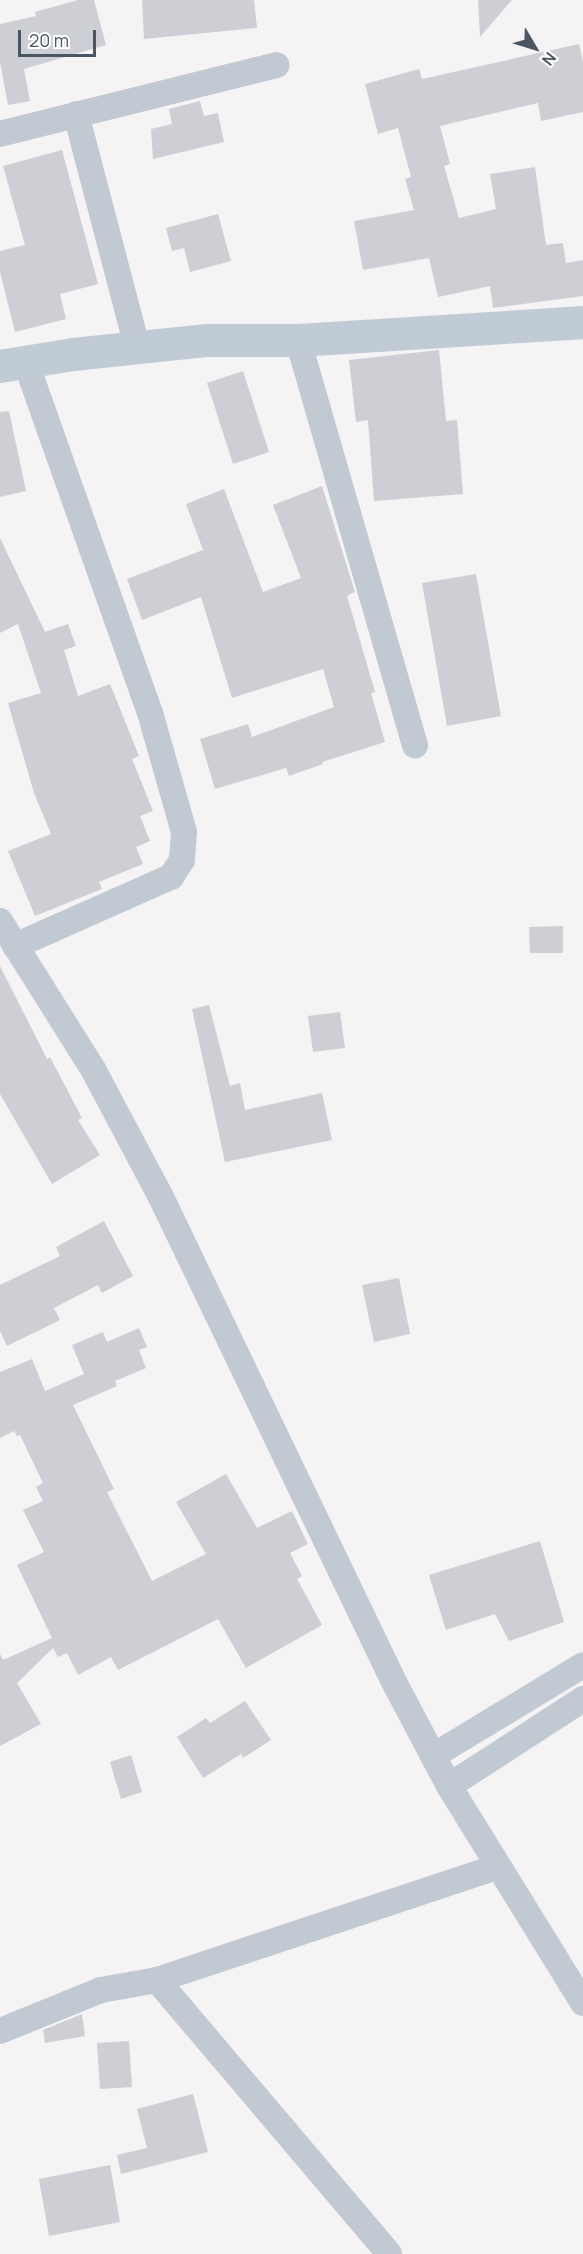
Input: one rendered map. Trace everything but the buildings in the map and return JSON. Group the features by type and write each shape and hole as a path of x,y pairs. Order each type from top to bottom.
{"street":[{"path":"0,134 277,65"},
{"path":"76,114 137,347"},
{"path":"15,946 171,876 182,860 184,832 150,713 13,364 207,340 298,340 583,322"},
{"path":"298,340 415,745"},
{"path":"0,921 94,1071 160,1195 394,1683 449,1786 583,2003"},
{"path":"433,1756 583,1665"},
{"path":"449,1786 583,1699"},
{"path":"0,2031 101,1990 157,1980 497,1867"},
{"path":"157,1980 388,2254"}]}
